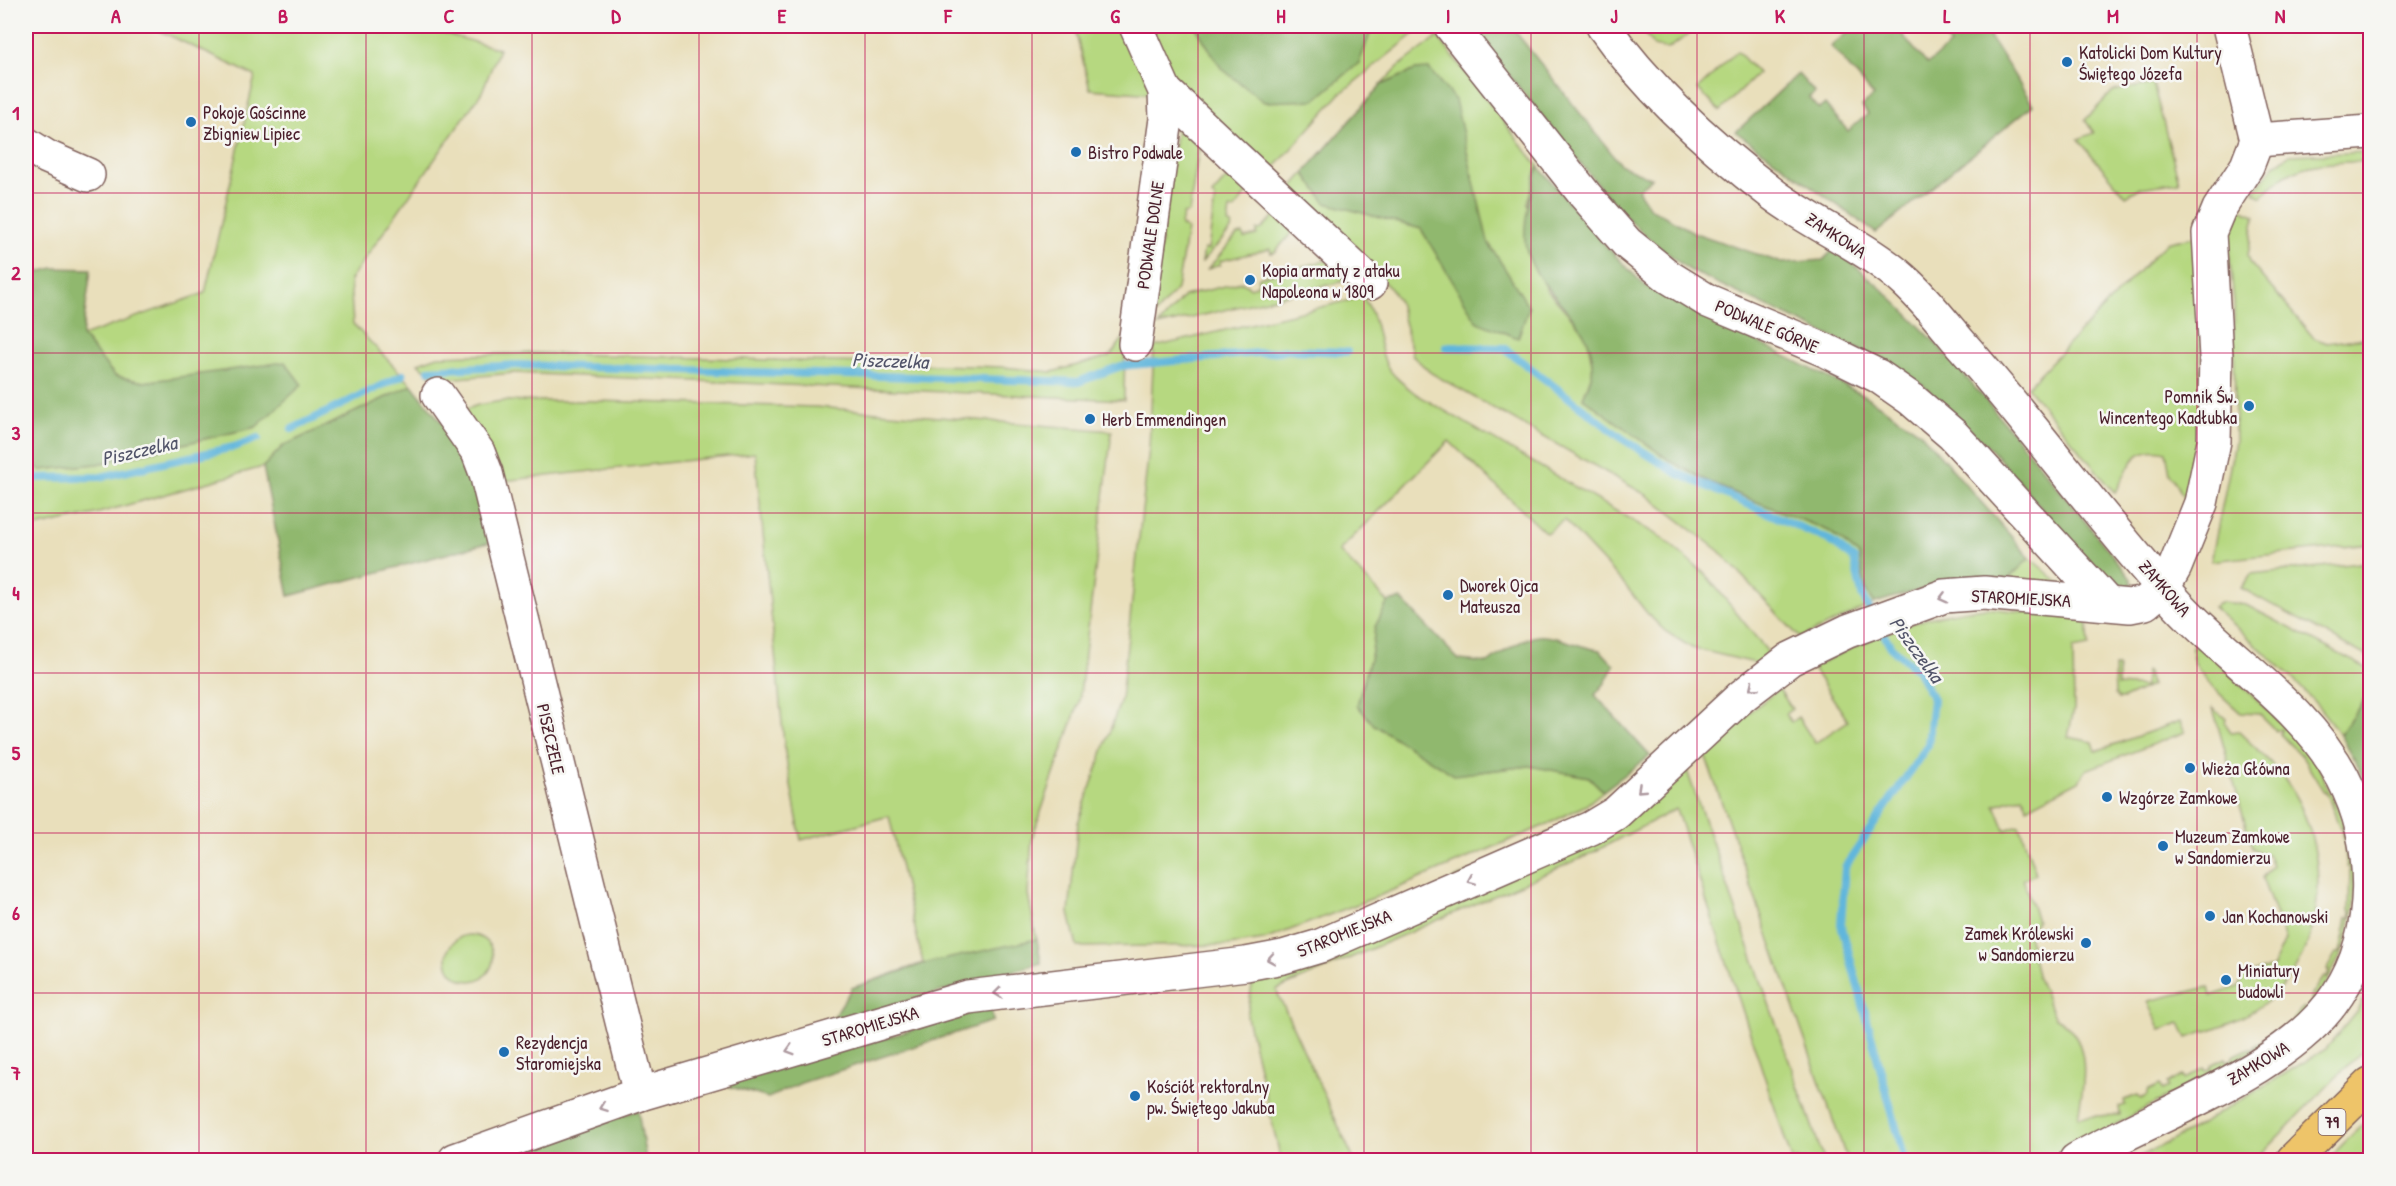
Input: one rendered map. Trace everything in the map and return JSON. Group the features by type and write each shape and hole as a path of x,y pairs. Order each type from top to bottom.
{"main road":[{"name":"79","path":"2293,1161 2370,1084"}],"street":[{"name":"PODWALE DOLNE","path":"1135,344 1166,119 1165,92 1136,26"},
{"name":"PODWALE GÓRNE","path":"1451,26 1585,195 1627,243 1669,277 1708,301 1827,351 1878,376 1911,399 1953,435 2106,602"},
{"name":"ZAMKOWA","path":"1603,26 1654,90 1714,145 1775,196 1908,284 2019,409 2163,588 2187,615 2290,708 2320,743 2344,779 2359,820 2366,852 2369,890 2362,945 2337,996 2318,1020 2292,1043 2261,1064 2076,1161"},
{"path":"2163,588 2175,567 2201,503 2214,441 2216,357 2209,233 2219,209 2253,156 2257,140 2229,26"},
{"path":"1165,92 1370,283"},
{"path":"2257,140 2370,132"},
{"path":"26,144 47,158 88,175"},
{"name":"PISZCZELE","path":"438,395 477,452 486,473 640,1094"},
{"name":"STAROMIEJSKA","path":"455,1161 640,1094 968,997 1246,964 1283,957 1320,945 1599,823 1616,813 1742,696 1790,659 1848,631 1944,596 1984,593 2048,601 2106,602 2130,606 2145,603 2163,588"}],"green space":[{"path":"157,26 379,26 392,30 395,26 419,26 499,49 482,92 350,280 353,324 412,385 283,446 263,467 95,514 26,529 26,437 41,470 97,464 256,427 284,363 144,382 115,376 82,336 205,293 255,76 156,29"},
{"path":"1074,26 1125,26 1153,94 1090,89"},
{"path":"1147,26 1424,26 1340,94 1268,175 1176,84"},
{"path":"1195,26 1373,26 1359,63 1315,100 1264,102 1221,68"},
{"path":"1472,26 1511,26 1621,165 1651,178 1638,190 1650,208 1695,233 1782,263 1823,260 1834,249 1882,289 1926,333 2008,427 2101,541 2131,579 2132,584 2126,588 2099,570 2073,545 1991,449 1923,385 1860,350 1689,270 1648,238 1616,207 1487,48"},
{"path":"1647,26 1700,26 1668,49 1654,46 1642,30"},
{"path":"1855,26 1895,26 1927,64 1950,45 1934,26 1983,26 2033,105 1876,233 1736,132 1798,74 1815,93 1809,97 1819,109 1825,104 1848,131 1868,114 1862,106 1874,96 1831,46"},
{"path":"1438,37 1538,166 1527,203 1546,289 1587,335 1593,371 1583,398 1672,462 1713,484 1829,531 1859,555 1866,591 1875,603 1800,638 1719,551 1648,496 1431,373 1413,356 1399,302 1392,290 1287,193 1398,67"},
{"path":"1737,51 1758,73 1720,111 1698,89"},
{"path":"1429,69 1455,100 1488,242 1529,307 1518,338 1477,322 1421,229 1326,203 1304,173 1381,85 1415,70"},
{"path":"2153,84 2179,182 2140,188 2126,196 2078,139 2094,133 2085,120 2113,91"},
{"path":"1178,120 1200,142 1189,212 1183,214 1181,226 1187,229 1177,289 1150,320"},
{"path":"2370,152 2370,161 2311,166 2285,176 2262,197 2254,192 2275,164 2289,155"},
{"path":"1538,166 1606,246 1644,285 1865,396 1920,432 2030,558 2008,579 1972,580 1940,585 1875,603 1866,591 1859,555 1829,531 1713,484 1672,462 1583,398 1592,372 1592,354 1586,338 1532,265 1526,248 1526,218"},
{"path":"1233,171 1250,189 1234,210 1230,209 1228,224 1232,225 1231,230 1202,262 1204,249 1208,250 1215,198 1212,195"},
{"path":"2238,208 2255,215 2248,255 2251,264 2314,338 2327,343 2370,337 2370,544 2211,561 2235,442 2234,302 2228,239 2229,226"},
{"path":"1277,213 1294,230 1275,252 1271,253 1270,249 1220,261 1220,265 1208,269 1237,235 1243,234 1244,238 1257,235 1257,230 1262,229"},
{"path":"2196,236 2203,427 2186,501 2170,473 2166,452 2154,451 2138,455 2128,468 2115,493 2027,387 2166,243"},
{"path":"1328,260 1349,280 1158,326 1184,296 1241,282 1251,288 1257,285 1259,277"},
{"path":"53,268 91,269 82,336 115,376 144,382 285,362 302,385 256,427 97,464 40,470 26,455 26,276"},
{"path":"1363,297 1375,322 1386,364 1392,373 1416,394 1664,539 1706,575 1771,656 1759,664 1692,648 1665,631 1564,520 1546,533 1449,441 1339,551 1388,602 1375,627 1372,652 1357,706 1480,772 1529,766 1559,770 1589,777 1603,791 1586,805 1548,824 1381,895 1264,940 1229,945 1077,947 1069,913 1078,823 1121,699 1149,448 1154,347"},
{"path":"1125,336 1124,400 514,373 436,380 418,363 438,356 536,353 1003,367 1052,372 1110,356"},
{"path":"412,385 473,462 495,541 289,596 263,467 283,446"},
{"path":"502,401 816,407 1112,431 1079,702 1032,838 1028,894 1041,963 852,988 923,963 889,816 801,840 785,753 755,453 502,481 464,410"},
{"path":"2030,558 2064,587 2061,591 2008,579"},
{"path":"2370,562 2370,658 2241,588 2251,574"},
{"path":"1401,599 1459,660 1488,663 1514,645 1537,636 1565,640 1600,650 1614,665 1605,683 1595,695 1650,756 1603,791 1589,777 1529,766 1454,775 1374,725 1357,705 1372,652 1375,627 1388,602"},
{"path":"2222,602 2246,605 2370,670 2370,691 2340,735 2297,683 2213,607"},
{"path":"1986,608 2087,619 2089,646 2073,649 2074,709 2068,737 2093,742 2096,751 2180,721 2185,732 2086,770 2079,781 2027,808 2023,796 1995,805 2005,830 2019,825 2036,874 2023,879 2037,921 2028,934 2037,975 2054,1017 2067,1026 2081,1048 2084,1075 2078,1117 2120,1115 2119,1107 2125,1105 2124,1100 2138,1095 2141,1099 2147,1095 2147,1091 2160,1085 2162,1090 2168,1087 2167,1083 2182,1076 2184,1080 2204,1068 2206,1071 2211,1068 2211,1065 2226,1058 2227,1061 2233,1059 2233,1056 2248,1049 2255,1049 2254,1046 2269,1036 2271,1039 2287,1024 2289,1026 2303,1007 2305,1010 2313,1000 2310,998 2324,977 2327,978 2329,971 2327,969 2336,953 2340,953 2347,918 2350,919 2350,867 2347,866 2342,827 2339,826 2326,791 2324,792 2303,758 2280,734 2281,728 2276,731 2259,714 2241,713 2209,683 2195,664 2192,646 2201,646 2299,741 2316,762 2341,816 2355,871 2354,909 2344,948 2326,984 2299,1020 2266,1044 2049,1160 1847,1160 1703,749 1779,689 1792,709 1785,714 1791,722 1798,717 1815,743 1848,721 1812,667 1875,637 1917,621 1939,615"},
{"path":"2114,667 2118,667 2118,685 2145,687 2145,671 2148,672 2151,686 2123,699 2118,699 2115,695"},
{"path":"2370,691 2370,787 2340,735"},
{"path":"2213,708 2226,719 2225,723 2231,732 2238,731 2273,765 2299,804 2311,833 2317,864 2318,896 2313,927 2302,956 2285,983 2262,1005 2245,1016 2187,1038 2180,1023 2161,1030 2148,1001 2209,987 2211,996 2238,987 2244,976 2273,966 2285,940 2262,878 2272,865 2268,856 2252,848"},
{"path":"1685,765 1824,1160 1792,1160 1676,809 1584,857 1276,990 1354,1160 1281,1160 1247,1017 1253,979"},
{"path":"470,935 486,942 493,958 486,974 470,981 454,974 447,958 454,942"},
{"path":"1037,939 1041,963 829,1024 852,988 923,964"},
{"path":"2370,985 2370,1043 2255,1160 2133,1160 2179,1137 2326,1049 2357,1011"},
{"path":"991,1007 993,1021 801,1083 768,1098 724,1085"},
{"path":"638,1110 646,1160 497,1160"},
{"path":"2370,1117 2370,1160 2327,1160"}],"waterway":[{"name":"Piszczelka","path":"1446,347 1504,348 1623,439 1679,474 1829,540 1854,559 1862,595 1873,616"},
{"name":"Piszczelka","path":"429,370 519,365 1078,382 1121,366 1290,350 1347,352"},
{"name":"Piszczelka","path":"292,429 403,375"},
{"name":"Piszczelka","path":"26,478 101,477 234,447 258,438"},
{"name":"Piszczelka","path":"1880,627 1891,647 1917,670 1933,699 1928,745 1845,867 1841,924 1905,1160"}],"place":[{"name":"Katolicki Dom Kultury Świętego Józefa","path":"2067,62"},
{"name":"Pokoje Gościnne Zbigniew Lipiec","path":"191,122"},
{"name":"Bistro Podwale","path":"1076,152"},
{"name":"Kopia armaty z ataku Napoleona w 1809","path":"1250,280"},
{"name":"Pomnik Św. Wincentego Kadłubka","path":"2249,406"},
{"name":"Herb Emmendingen","path":"1090,419"},
{"name":"Dworek Ojca Mateusza","path":"1448,595"},
{"name":"Wieża Główna","path":"2190,768"},
{"name":"Wzgórze Zamkowe","path":"2107,797"},
{"name":"Muzeum Zamkowe w Sandomierzu","path":"2163,846"},
{"name":"Jan Kochanowski","path":"2210,916"},
{"name":"Zamek Królewski w Sandomierzu","path":"2086,943"},
{"name":"Miniatury budowli","path":"2226,980"},
{"name":"Rezydencja Staromiejska","path":"504,1052"},
{"name":"Kościół rektoralny pw. Świętego Jakuba","path":"1135,1096"}]}
